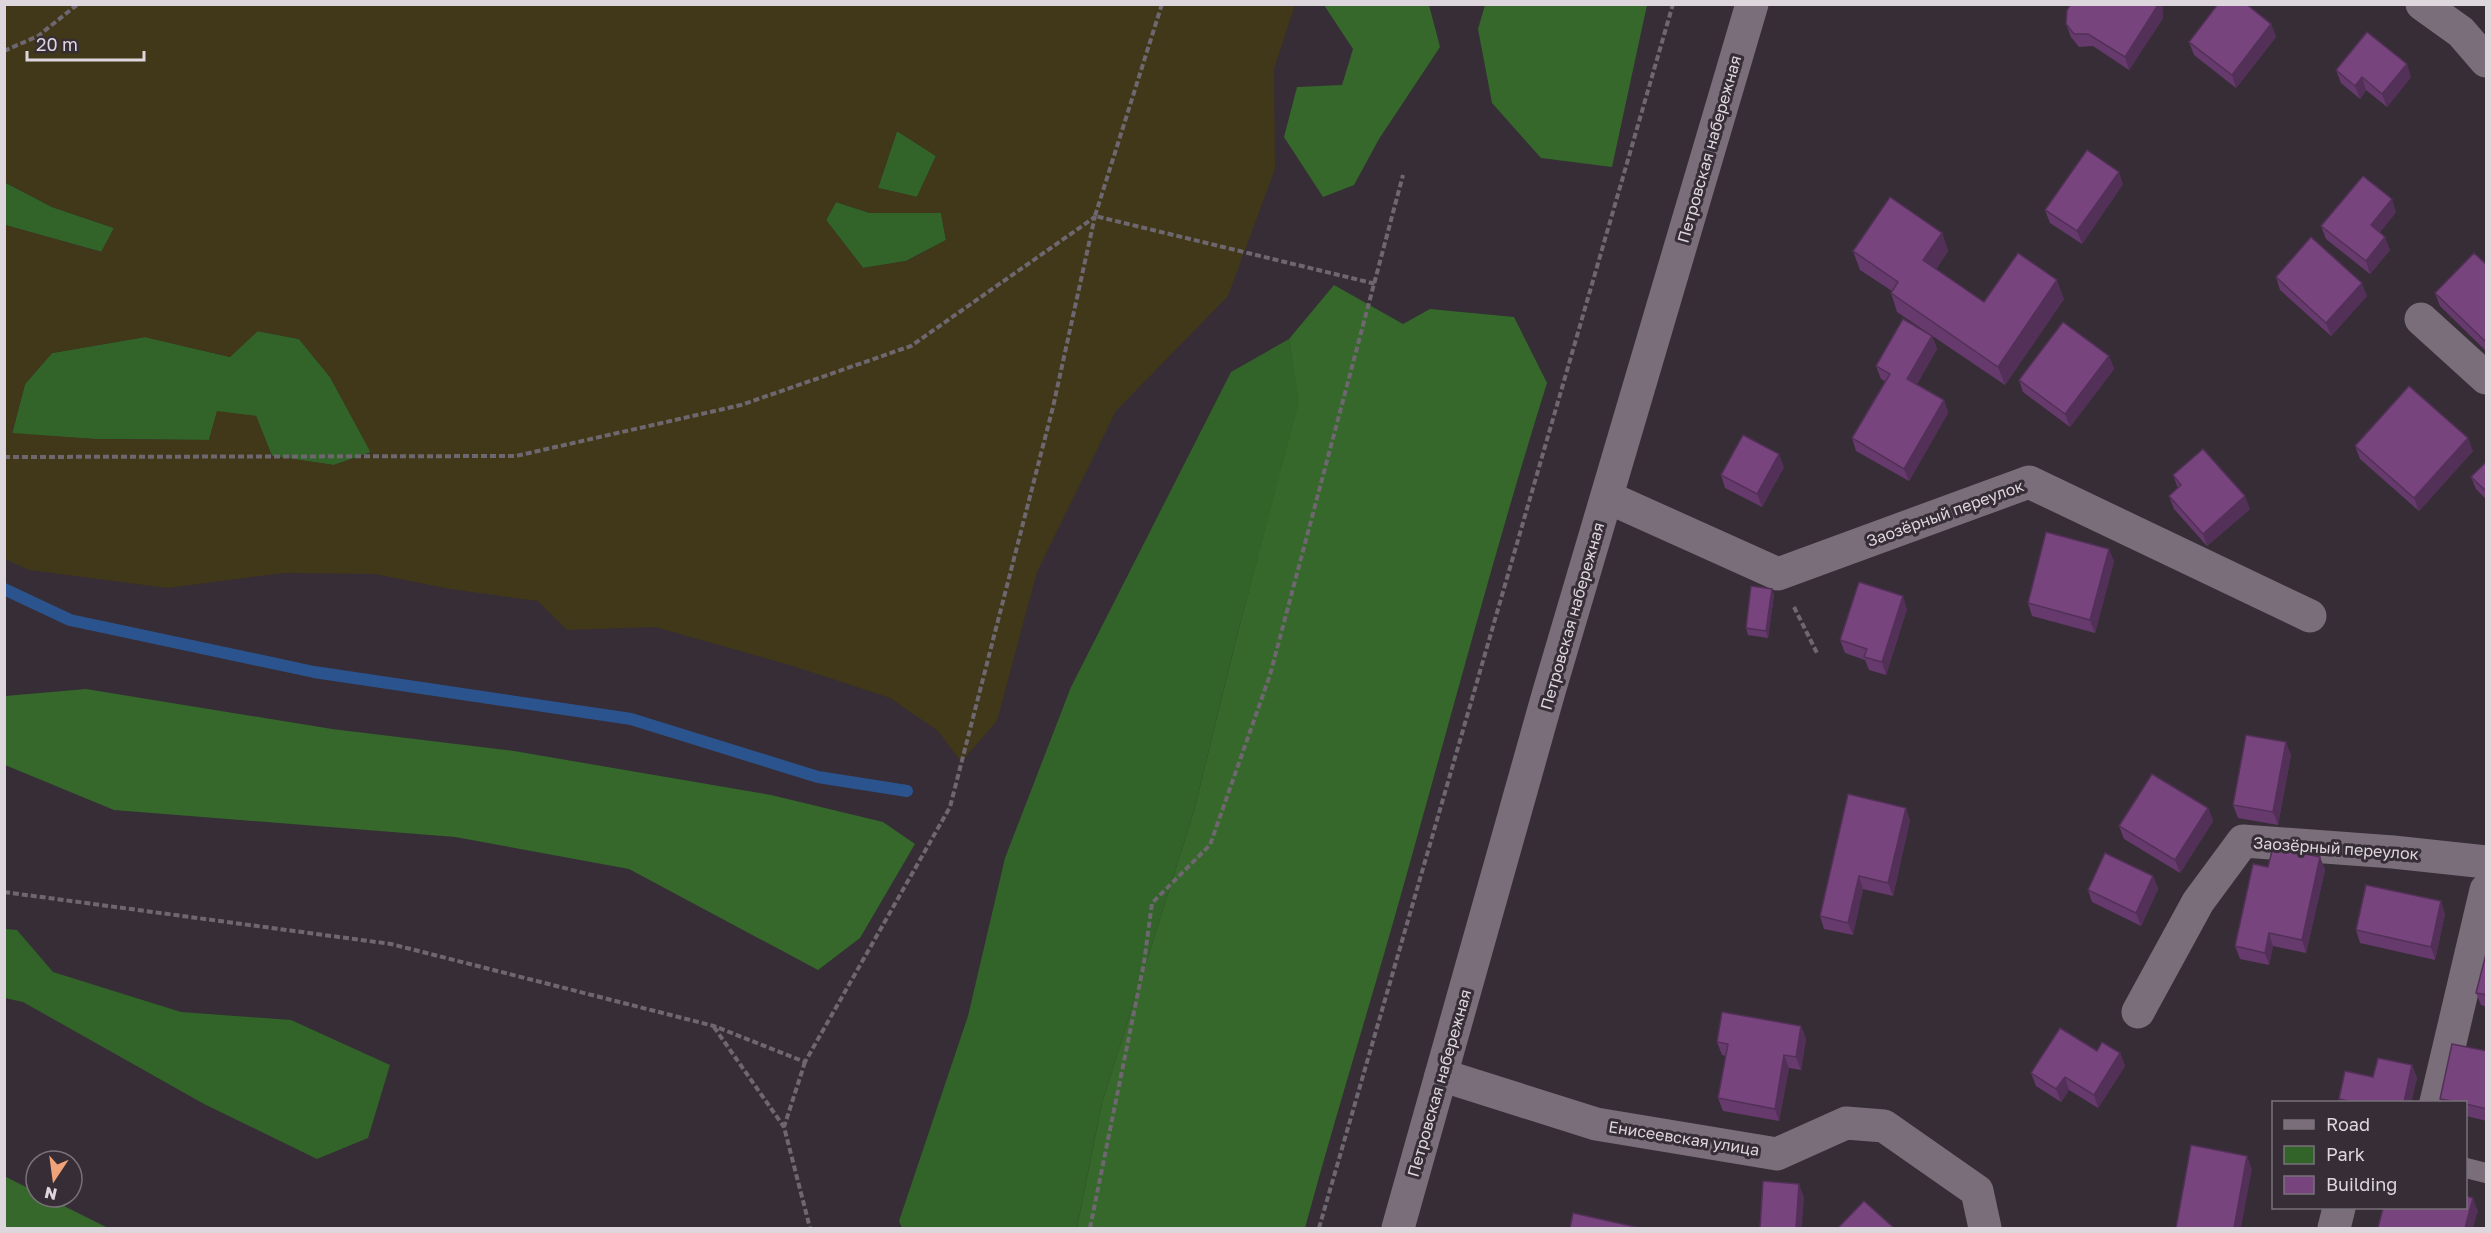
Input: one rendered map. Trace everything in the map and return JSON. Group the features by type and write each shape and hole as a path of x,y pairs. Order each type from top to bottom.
{"street":[{"name":"Петровская набережная","path":"1398,1228 1606,497 1752,4"},
{"path":"2422,4 2461,32 2487,61"},
{"path":"2421,318 2487,378"},
{"name":"Заозёрный переулок","path":"1778,574 2029,482 2310,616"},
{"path":"1606,497 1778,574"},
{"name":"Заозёрный переулок","path":"2138,1012 2198,902 2243,841 2393,852 2487,862"},
{"path":"2436,1101 2487,890"},
{"name":"Енисеевская улица","path":"1442,1076 1596,1124 1777,1154 1846,1123 1884,1126 1977,1191 1985,1228"},
{"path":"2334,1228 2339,1209"}],"lane":[{"path":"2467,1168 2487,1173"}],"path":[{"path":"4,51 38,36 78,4"},
{"path":"784,1127 805,1062 950,807 1050,418 1095,216 1162,4"},
{"path":"1319,1228 1673,4"},
{"path":"1089,1228 1144,963 1152,903 1210,845 1270,675 1376,284 1403,175"},
{"path":"4,457 516,456 741,405 911,346 1095,216 1376,284"},
{"path":"1778,574 1818,656"},
{"path":"4,892 391,944 714,1026 805,1062"},
{"path":"714,1026 784,1127 810,1228"}],"green space":[{"path":"1324,5 1429,5 1440,47 1379,139 1354,185 1323,197 1284,137 1297,87 1342,85 1353,49"},
{"path":"1485,5 1647,5 1612,167 1541,158 1492,103 1478,29"},
{"path":"897,131 936,156 917,197 878,188"},
{"path":"4,182 52,207 114,228 102,252 5,225"},
{"path":"836,202 870,213 941,213 946,240 906,261 863,268 826,220"},
{"path":"1334,285 1403,324 1430,309 1514,317 1547,383 1491,570 1392,927 1305,1228 1077,1228 1102,1103 1194,811 1238,632 1299,402 1289,339"},
{"path":"257,331 299,339 330,377 371,452 334,465 272,456 256,416 217,412 209,440 95,439 12,434 25,384 52,353 145,337 230,357"},
{"path":"1289,339 1300,402 1238,632 1194,811 1102,1103 1077,1228 902,1228 899,1221 968,1016 1005,858 1071,687 1231,372"},
{"path":"86,689 332,729 514,751 771,795 883,822 915,844 860,938 818,970 629,869 455,837 114,810 5,765 5,696"},
{"path":"5,929 17,930 53,972 181,1012 291,1020 390,1065 368,1138 317,1159 204,1104 23,1002 5,998"},
{"path":"4,1176 24,1186 24,1209 70,1209 108,1228 5,1228"}],"sand":[{"path":"5,4 1295,4 1274,69 1275,169 1228,296 1116,411 1037,572 997,721 961,762 938,731 890,698 793,666 655,627 567,630 538,601 450,589 375,574 284,573 167,588 29,570 5,559 5,225 101,252 114,228 52,207 5,182","holes":["897,131 936,156 917,197 878,188","836,202 870,213 941,213 946,240 907,261 863,268 826,220","258,331 299,339 330,377 371,453 334,465 272,456 256,416 217,411 209,440 95,439 12,433 25,384 52,353 145,337 230,357"]}],"building":[{"path":"2071,4 2158,5 2125,57 2088,34 2074,34 2066,24 2067,10"},
{"path":"2218,4 2246,4 2271,24 2232,75 2189,42"},
{"path":"2367,32 2407,64 2382,94 2362,77 2355,86 2336,70"},
{"path":"2087,150 2119,172 2077,231 2045,210"},
{"path":"2363,176 2392,199 2371,225 2385,237 2366,261 2321,226"},
{"path":"1890,197 1942,233 1923,260 1984,302 2018,253 2057,280 1998,367 1891,293 1898,282 1853,251"},
{"path":"2311,237 2362,283 2326,323 2276,277"},
{"path":"2474,253 2487,265 2487,343 2435,293"},
{"path":"1903,319 1932,336 1907,379 1944,400 1904,469 1852,438 1890,374 1876,366"},
{"path":"2063,322 2109,356 2065,414 2019,380"},
{"path":"2409,386 2468,438 2414,498 2355,446"},
{"path":"1743,435 1779,454 1757,494 1721,475"},
{"path":"2203,449 2245,496 2203,534 2169,496 2181,485 2173,475"},
{"path":"2487,461 2487,492 2471,477"},
{"path":"2046,532 2109,549 2090,620 2028,603"},
{"path":"1859,582 1903,596 1882,662 1864,657 1867,649 1840,640"},
{"path":"1751,586 1772,589 1766,631 1746,628"},
{"path":"2246,735 2286,742 2273,812 2233,805"},
{"path":"2152,774 2208,808 2175,860 2119,826"},
{"path":"1848,794 1906,808 1888,883 1859,876 1848,923 1820,916"},
{"path":"2273,847 2320,857 2302,940 2269,933 2265,953 2235,946 2253,864 2268,867"},
{"path":"2105,853 2153,876 2136,913 2088,890"},
{"path":"2366,885 2441,901 2431,947 2356,930"},
{"path":"2487,950 2487,995 2476,993"},
{"path":"1722,1012 1801,1026 1796,1057 1784,1055 1775,1109 1718,1098 1728,1044 1717,1042"},
{"path":"2060,1028 2097,1051 2102,1042 2120,1053 2094,1095 2065,1077 2056,1089 2031,1073"},
{"path":"2452,1044 2487,1051 2487,1109 2467,1104 2467,1101 2440,1099"},
{"path":"2378,1058 2412,1065 2404,1101 2339,1099 2345,1071 2373,1077"},
{"path":"2191,1145 2247,1156 2234,1228 2176,1228"},
{"path":"1763,1181 1799,1184 1796,1228 1760,1228"},
{"path":"2467,1196 2473,1198 2465,1228 2378,1228 2383,1209 2467,1209"},
{"path":"1864,1201 1894,1228 1838,1228"},
{"path":"1573,1213 1640,1228 1570,1228"}],"waterway":[{"path":"4,589 70,620 314,672 631,719 818,777 907,791"}]}
